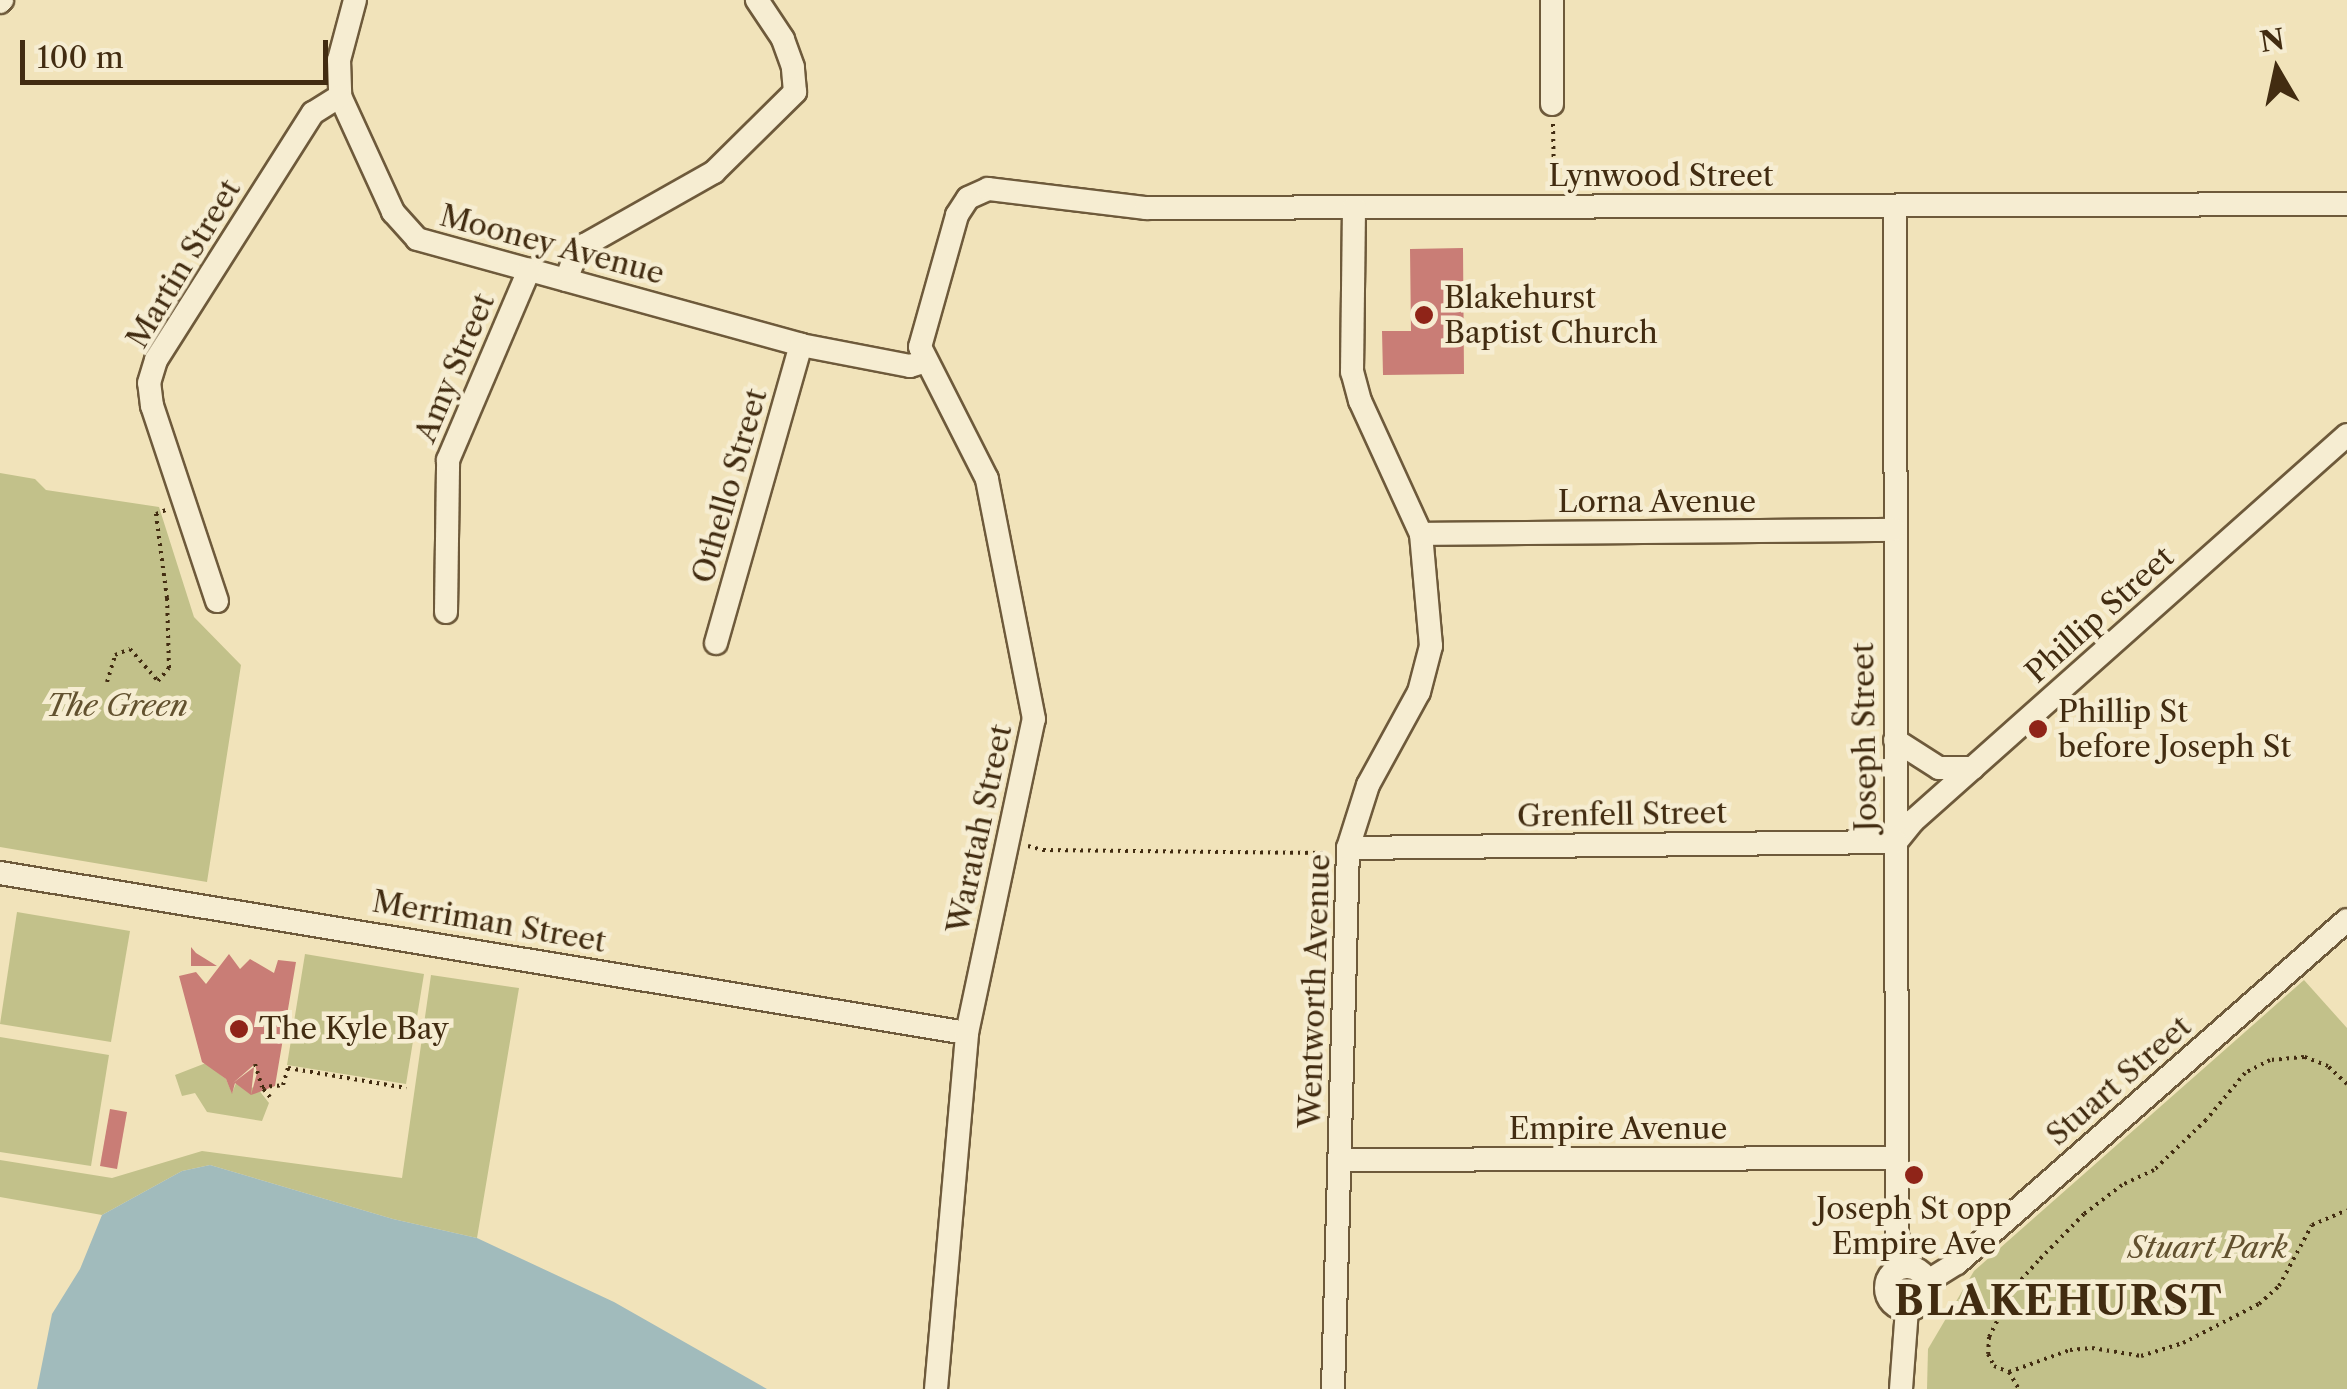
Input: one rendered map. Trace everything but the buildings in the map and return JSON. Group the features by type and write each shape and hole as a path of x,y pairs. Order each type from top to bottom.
{"street":[{"name":"Mooney Avenue","path":"355,0 339,60 340,96 393,212 409,233 424,243 801,345 910,366 926,361"},
{"path":"566,280 575,256 585,245 714,172 795,92 793,67 779,29 756,0"},
{"path":"1552,0 1552,104"},
{"name":"Martin Street","path":"218,601 152,406 150,383 156,360 313,113 340,96"},
{"name":"Lynwood Street","path":"976,192 996,190 1124,208 2347,204"},
{"name":"Waratah Street","path":"936,1389 967,1033 1034,712 987,479 920,347 925,317 956,215 976,192"},
{"name":"Joseph Street","path":"1895,206 1896,1235 1905,1267"},
{"name":"Wentworth Avenue","path":"1333,1389 1348,848 1368,785 1426,671 1431,614 1421,534 1360,401 1352,372 1354,207"},
{"name":"Amy Street","path":"446,612 448,460 530,270"},
{"name":"Othello Street","path":"716,643 801,345"},
{"name":"Phillip Street","path":"1896,842 1912,821 2347,435"},
{"name":"Lorna Avenue","path":"1421,534 1894,530"},
{"path":"1895,740 1939,768 1973,768"},
{"name":"Grenfell Street","path":"1348,848 1896,842"},
{"name":"Merriman Street","path":"0,873 967,1033"},
{"name":"Stuart Street","path":"1928,1281 1957,1263 2347,920"},
{"name":"Empire Avenue","path":"1340,1160 1896,1158"},
{"path":"1905,1267 1918,1270 1928,1281 1924,1300 1907,1310 1894,1305 1886,1286 1892,1273 1905,1267"},
{"path":"1902,1389 1907,1310"}],"path":[{"path":"1552,104 1554,206"},
{"path":"107,682 116,655 130,650 158,681 169,668 167,598 156,514 185,504"},
{"path":"1010,839 1043,850 1331,853 1348,848"},
{"path":"2020,1389 2009,1372 1994,1366 1988,1354 1989,1337 2014,1288 2084,1214 2122,1185 2154,1170 2206,1120 2246,1073 2270,1060 2304,1057 2328,1066 2347,1084"},
{"path":"255,1064 262,1087 270,1097"},
{"path":"262,1087 283,1085 288,1068 406,1088"},
{"path":"2009,1372 2070,1350 2092,1348 2140,1356 2183,1343 2259,1304 2279,1286 2312,1225 2347,1210"}],"green space":[{"name":"The Green","path":"0,473 35,479 46,490 159,507 194,617 241,665 207,882 0,847"},
{"path":"17,912 130,931 111,1042 0,1024"},
{"path":"305,954 424,974 406,1084 287,1065"},
{"path":"431,975 519,988 477,1238 393,1219 210,1165 182,1171 102,1215 0,1197 0,1160 112,1178 202,1151 402,1178"},
{"name":"Stuart Park","path":"2304,980 2347,1028 2347,1389 1927,1389 1928,1349 1974,1271"},
{"path":"0,1037 109,1055 91,1166 0,1152"},
{"path":"206,1063 226,1079 232,1093 236,1083 258,1089 269,1103 262,1121 207,1112 195,1093 182,1096 175,1075"}],"water":[{"path":"210,1165 393,1219 477,1238 614,1302 767,1389 37,1389 52,1314 80,1269 102,1215 182,1171"}],"place":[{"name":"Blakehurst Baptist Church","path":"1424,315"},
{"name":"Phillip St before Joseph St","path":"2038,729"},
{"name":"The Kyle Bay","path":"239,1029"},
{"name":"Joseph St opp Empire Ave","path":"1914,1175"}],"district":[{"name":"BLAKEHURST","path":"2059,1301"}]}
